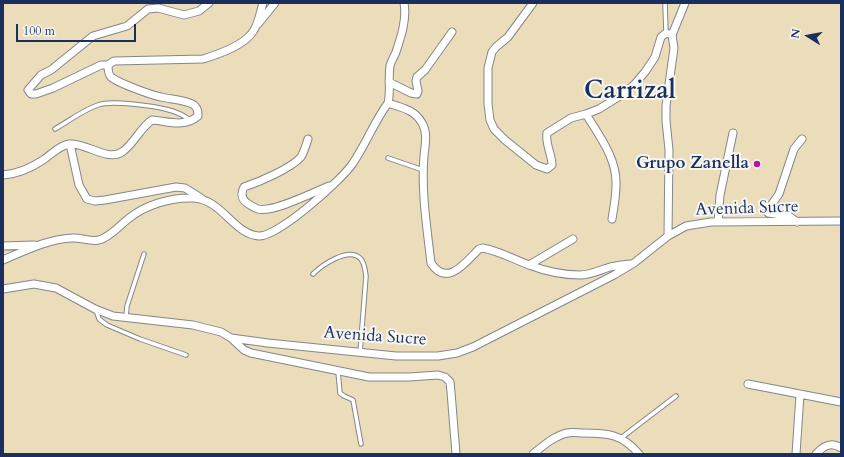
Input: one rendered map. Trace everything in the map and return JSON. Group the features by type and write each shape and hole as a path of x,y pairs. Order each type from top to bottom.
{"street":[{"path":"209,3 198,11 184,15 158,8 148,9 127,26 93,36 51,70 41,75 28,90 31,94 36,94 53,88 101,65 108,65 114,61 203,59 239,45 247,39 275,3"},
{"path":"256,27 263,3"},
{"path":"70,144 79,185 87,199 95,201 105,200 176,187 185,188 218,208 238,227 260,236 271,234 298,216 336,183 353,164 380,114 388,103 390,92 390,65 403,27 404,3"},
{"path":"533,3 508,37 492,52 488,68 490,120 494,129 505,140 536,165 547,169 552,165 552,159 548,150 546,138 547,133 571,118 599,109 623,94 634,85 655,57 661,37 669,34 685,3"},
{"path":"389,82 411,93 417,94 417,77 425,70 452,32"},
{"path":"668,236 669,157 666,106 674,48 669,34"},
{"path":"3,175 13,175 25,170 44,159 52,152 70,144 86,146 103,153 114,155 122,152 147,123 152,120 177,124 192,121 198,116 196,106 190,103 159,96 123,83 111,76 108,72 108,65"},
{"path":"388,103 410,110 416,114 423,124 426,139 423,170 424,194 431,263 436,271 442,273 456,272 479,249 482,248 507,255 528,265 550,271 580,275 593,273 610,267 634,263"},
{"path":"586,114 609,152 613,162 616,184 612,219"},
{"path":"718,222 720,194 733,133"},
{"path":"308,139 301,156 296,162 273,176 244,187 242,197 246,202 258,209 272,209 336,183"},
{"path":"797,222 789,216 768,213 767,211 779,194 794,148 802,139"},
{"path":"3,260 40,245 63,239 73,237 99,240 114,231 144,208 182,198 203,199"},
{"name":"Avenida Sucre","path":"3,289 34,284 56,288 95,309 113,316 126,316 193,325 221,332 231,338 360,353 396,356 438,356 457,353 473,347 561,303 634,263 668,236 686,226 700,223 718,222 841,221"},
{"path":"528,265 573,239"},
{"path":"3,246 40,245"},
{"path":"231,338 244,350 251,353 368,377 445,377 450,382 456,454"},
{"path":"748,384 841,402"},
{"path":"796,454 800,395"},
{"path":"533,454 549,441 567,433 601,433 621,438 630,444 639,454"},
{"path":"816,454 823,447 831,444 841,448"}],"lane":[{"path":"665,3 669,34"},
{"path":"55,129 88,109 100,104 123,103 169,110 185,116 192,121"},
{"path":"388,158 423,170"},
{"path":"126,316 127,306 144,254"},
{"path":"313,274 321,266 339,256 351,254 360,258 364,264 366,276 360,353"},
{"path":"95,309 99,319 107,325 140,339 186,355"},
{"path":"338,371 340,393 354,400 361,444"},
{"path":"621,438 676,396"}],"place":[{"name":"Grupo Zanella","path":"757,164"}],"district":[{"name":"Carrizal","path":"630,92"}]}
